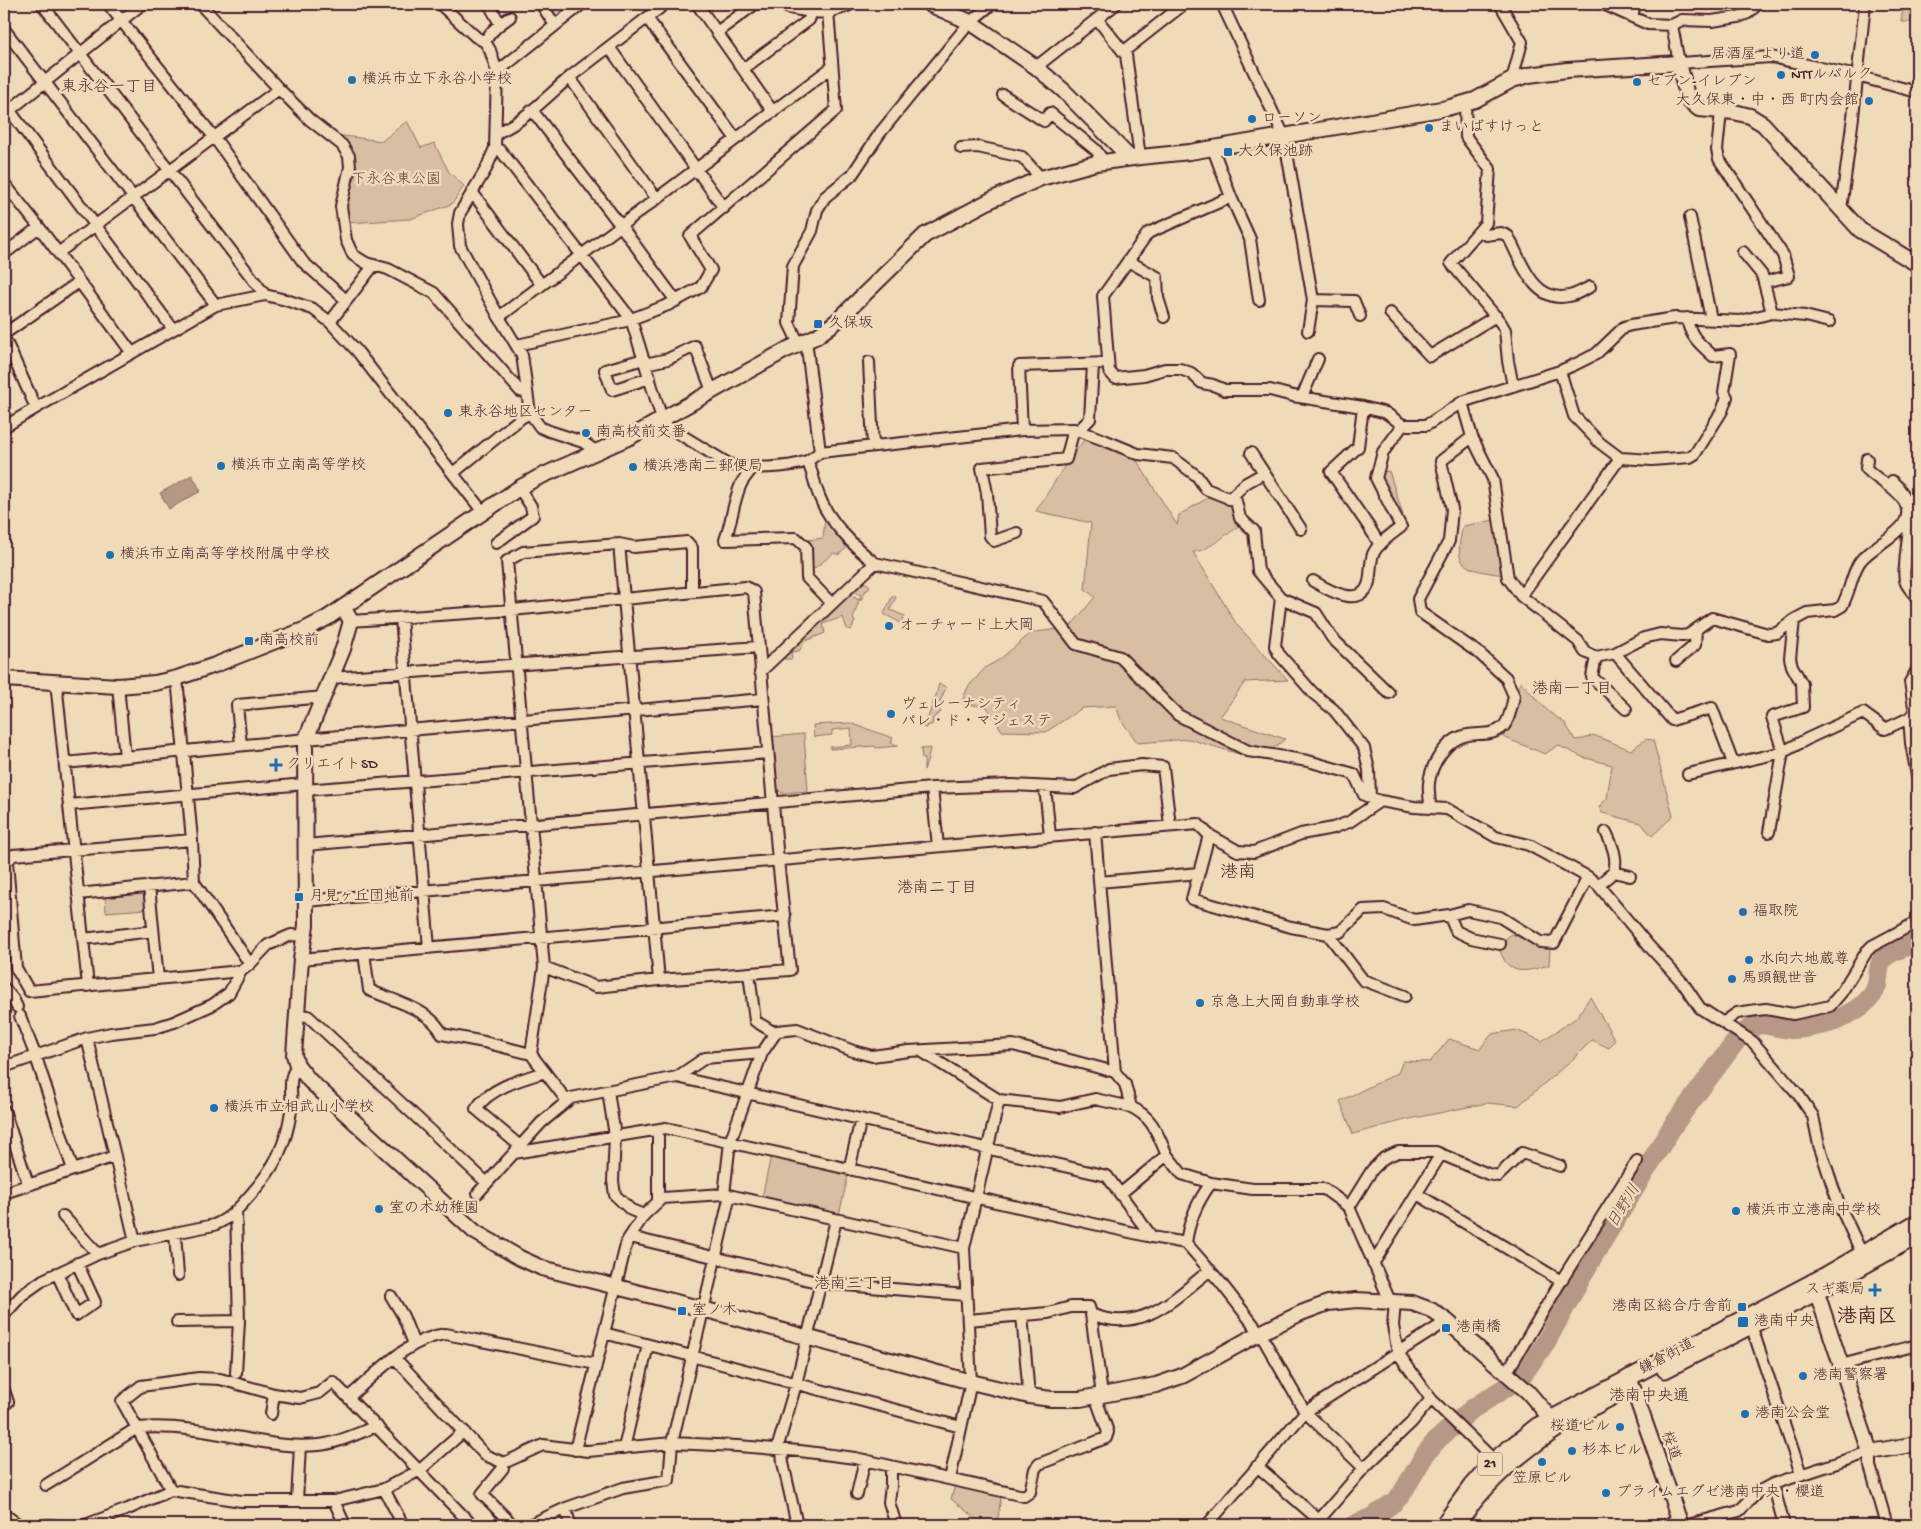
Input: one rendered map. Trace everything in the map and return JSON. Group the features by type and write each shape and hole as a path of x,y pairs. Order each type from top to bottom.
{"main road":[{"name":"鎌倉街道","path":"1631,1382 1750,1326 1815,1286 1862,1254 1917,1222"},
{"name":"鎌倉街道","path":"1457,1525 1470,1504 1494,1478 1555,1424 1815,1286 1917,1236"},
{"name":"鎌倉街道","path":"1443,1525 1471,1486 1494,1460 1537,1426 1555,1424"}],"street":[{"path":"42,4 265,295"},
{"path":"108,4 214,137 303,262 346,300"},
{"path":"142,4 6,110 173,329"},
{"path":"200,4 279,89 310,120 342,146 349,156 350,167 341,206 346,240 353,255 388,269 434,293 520,391 526,392"},
{"path":"440,4 476,37 485,42 490,50 497,72 495,148 486,169 460,214 458,224 460,246 499,318 522,355 530,413 540,426 549,431 583,442 597,452"},
{"path":"489,4 500,24"},
{"path":"541,4 555,25"},
{"path":"497,72 582,4"},
{"path":"496,133 532,110 609,47 666,4"},
{"path":"697,4 773,112"},
{"path":"718,32 755,4"},
{"path":"786,4 812,11 828,11 847,4"},
{"path":"929,4 970,22 1036,67 1135,158"},
{"path":"820,452 802,342 789,323 793,266 812,231 817,210 825,197 852,175 880,133 970,22 992,4"},
{"path":"1036,67 1116,4"},
{"path":"1123,52 1184,4"},
{"path":"1222,4 1284,136 1313,300 1308,331"},
{"path":"1500,4 1522,42 1512,80"},
{"path":"1603,4 1648,24 1672,25 1682,20 1712,21 1738,17 1748,13 1758,4"},
{"path":"1632,17 1635,4"},
{"path":"1840,209 1865,4"},
{"path":"743,69 809,20 812,11"},
{"path":"517,345 631,319 676,301 702,287 711,270 690,236 836,110 828,11"},
{"path":"485,42 488,36 510,17"},
{"path":"647,18 736,139"},
{"path":"1097,19 1126,54 1135,158"},
{"path":"1672,25 1688,100 1699,108 1750,116 1763,124 1860,230 1917,264"},
{"path":"4,29 216,305"},
{"path":"609,47 724,208"},
{"path":"4,683 4,679 118,686 177,678 306,629 343,608 519,488 537,478 632,436 802,342 817,336 837,321 925,235 993,199 1041,178 1104,162 1213,149 1428,112 1465,104 1512,80 1553,72 1771,57 1857,76 1917,92"},
{"path":"499,318 541,284 832,68"},
{"path":"570,78 657,199"},
{"path":"58,253 279,89"},
{"path":"1003,95 1044,121 1050,113 1096,150 1104,162"},
{"path":"1465,104 1466,137 1490,169 1486,223 1451,263 1496,316 1505,330 1513,386"},
{"path":"532,110 676,301"},
{"path":"1721,112 1717,150 1718,159 1775,243 1787,264 1789,276 1765,282"},
{"path":"961,148 978,147 1022,158 1041,178"},
{"path":"495,148 501,151 631,319 662,419 668,427 729,464 738,467 788,465 807,461 820,452 1022,430 1076,430 1138,454 1173,458 1197,476 1206,489 1236,502 1240,518 1254,531 1258,571 1281,598 1316,613 1332,638 1389,693"},
{"path":"1213,149 1230,197 1250,239 1259,300"},
{"path":"4,183 132,353"},
{"path":"472,192 541,284"},
{"path":"1230,197 1148,233 1103,296 1109,372 1115,378 1180,369 1191,373 1202,383 1225,390 1270,390 1302,398 1363,407 1386,413 1403,426 1427,426 1462,402 1560,371 1596,354 1624,327 1675,318 1740,321 1772,313 1805,316 1829,322"},
{"path":"1690,217 1711,319"},
{"path":"4,254 39,227"},
{"path":"1479,231 1486,235 1501,233 1508,236 1535,286 1550,296 1568,296 1590,287"},
{"path":"1744,252 1762,275 1772,313"},
{"path":"1128,261 1156,277 1158,298 1164,318"},
{"path":"330,322 374,265"},
{"path":"36,408 4,336 79,282"},
{"path":"4,426 216,305 265,295 313,309 330,322 362,357 483,512"},
{"path":"1313,300 1354,301 1360,316"},
{"path":"1390,313 1430,356 1496,316"},
{"path":"1560,371 1574,416 1593,436 1620,458 1652,460 1690,457 1696,454 1722,411 1727,397 1724,392 1730,354 1713,356 1698,343 1688,330 1687,318"},
{"path":"650,378 612,390 605,370 668,359 696,346 712,391"},
{"path":"869,362 873,446"},
{"path":"1022,430 1019,366 1108,363"},
{"path":"1017,533 994,541 990,536 987,493 982,468 1066,459 1076,430 1090,419 1093,364"},
{"path":"1302,398 1315,365"},
{"path":"1462,402 1472,437 1493,479 1508,578 1521,596 1578,641 1585,652 1596,657 1615,653 1644,638 1660,634 1682,636 1696,630 1712,618 1768,634 1776,633 1807,613 1835,610 1842,606 1860,561 1901,529 1907,522 1904,501 1893,489 1872,476 1866,468 1867,459 1876,472 1896,483 1908,493 1913,501 1916,523 1906,554 1904,574 1905,582 1917,598"},
{"path":"1363,407 1358,447 1331,472 1380,545"},
{"path":"453,473 521,418 530,413"},
{"path":"1313,581 1336,594 1354,597 1363,593 1368,584 1373,554 1380,545 1401,527 1376,478 1383,452 1403,426"},
{"path":"1430,807 1429,784 1433,766 1442,752 1457,738 1466,735 1494,733 1505,724 1514,696 1506,678 1480,654 1420,612 1418,599 1449,541 1452,509 1441,461 1472,437"},
{"path":"1251,453 1301,529"},
{"path":"1521,596 1620,458"},
{"path":"807,461 814,472 819,497 831,519 865,556 875,563 1043,601 1076,644 1120,657 1178,714 1248,751 1308,761 1354,774 1364,795 1414,808 1447,809 1496,837 1529,845 1588,877 1609,896 1648,945 1683,983 1700,1008 1753,1042 1798,1094 1813,1116 1819,1145 1838,1202 1862,1254"},
{"path":"753,467 742,482 735,501 732,523 725,540 796,538 806,547 807,578 831,603"},
{"path":"1229,499 1246,483 1264,473"},
{"path":"496,543 533,516 531,506 519,488"},
{"path":"531,1054 544,967 507,561 523,552 619,544 634,546 687,542 692,548 692,591"},
{"path":"619,544 659,980"},
{"path":"760,672 875,563"},
{"path":"351,621 512,610 746,587 754,592 762,699 790,970 596,987 544,967"},
{"path":"1281,598 1275,646 1278,654 1313,692 1334,710 1364,748 1375,799"},
{"path":"343,608 351,621"},
{"path":"401,618 429,948"},
{"path":"1769,832 1783,752 1772,717 1803,707 1802,684 1792,666 1790,658 1794,620"},
{"path":"351,621 324,697 306,739 305,936 301,959 294,1055 297,1065 310,1081 475,1232 520,1258 542,1268 703,1309 971,1382 1029,1396 1051,1399 1080,1399 1098,1396 1156,1385 1182,1376 1260,1333 1301,1313 1328,1303 1343,1300 1412,1303 1431,1310 1447,1321 1524,1388 1555,1424"},
{"path":"1676,661 1695,645 1696,630"},
{"path":"331,678 759,647"},
{"path":"1615,653 1672,720 1712,708 1733,763"},
{"path":"1596,657 1592,677 1626,709"},
{"path":"1688,774 1783,752 1863,713 1885,729 1909,718 1915,713 1910,682 1917,670"},
{"path":"177,678 194,882 250,964"},
{"path":"56,682 88,986"},
{"path":"118,686 125,756"},
{"path":"241,745 237,704 324,697"},
{"path":"65,763 306,739 762,699"},
{"path":"1909,718 1917,776"},
{"path":"69,806 188,795 415,781 768,753"},
{"path":"306,845 932,788 1012,785 1075,788 1109,769 1142,765 1162,767 1170,825"},
{"path":"1045,787 1050,836"},
{"path":"932,788 938,846"},
{"path":"306,901 1170,825 1198,824 1209,835 1238,851 1254,852 1301,834 1334,828 1349,822 1375,799"},
{"path":"1095,832 1114,1072"},
{"path":"1598,885 1614,872 1617,864 1614,849 1606,832"},
{"path":"1209,835 1192,900 1292,928 1328,934 1340,932 1363,910 1384,909 1414,920 1468,910 1500,917 1540,942 1554,943 1588,877"},
{"path":"192,840 13,855 7,862 16,968 29,992 241,971"},
{"path":"1614,872 1630,876"},
{"path":"1099,882 1199,873"},
{"path":"78,894 194,882"},
{"path":"149,886 158,979"},
{"path":"1449,915 1456,931 1471,938 1500,944"},
{"path":"301,959 785,916"},
{"path":"1726,1024 1737,1013 1766,1009 1793,1014 1830,1006 1841,993 1872,946 1917,922"},
{"path":"83,939 153,931"},
{"path":"1328,934 1363,980 1405,996"},
{"path":"4,1066 36,1057 87,1038 155,1028 174,1022 212,1005 229,993 241,971 268,945 291,935 305,936"},
{"path":"364,953 369,990 429,1016 438,1025 442,1034 531,1054 567,1101"},
{"path":"750,973 755,1021 775,1033"},
{"path":"4,988 13,999 19,1011 73,1170"},
{"path":"297,1015 308,1016 487,1183"},
{"path":"529,1525 566,1508 623,1488 670,1480 672,1443 715,1257 727,1194 730,1142 762,1053 777,1031 798,1029 853,1051 872,1056 1013,1045 1114,1072 1125,1084 1131,1107"},
{"path":"87,1038 135,1241"},
{"path":"921,1051 999,1100 1060,1107 1095,1099 1131,1107 1144,1113 1167,1155 1182,1174 1211,1182 1253,1189 1324,1189 1349,1206 1373,1264 1393,1301 1393,1326 1398,1352 1431,1399 1494,1460"},
{"path":"478,1193 541,1123 571,1098 677,1077 705,1058 762,1053"},
{"path":"4,1315 22,1296 43,1280 77,1263 135,1241 214,1225 226,1220 236,1212 263,1181 278,1157 288,1130 293,1102 292,1076 297,1065"},
{"path":"517,1149 476,1109 480,1103 510,1082 545,1072"},
{"path":"677,1077 1107,1176 1152,1237"},
{"path":"608,1091 615,1136 613,1181 615,1195 631,1210 644,1215"},
{"path":"950,1479 971,1382 964,1248 999,1100"},
{"path":"4,1110 28,1184"},
{"path":"849,1170 861,1119"},
{"path":"517,1149 666,1128 1186,1244 1210,1270 1260,1333 1305,1412 1364,1468"},
{"path":"658,1130 658,1202"},
{"path":"1349,1206 1372,1170 1384,1158 1398,1152 1436,1152 1488,1174 1498,1176 1522,1153 1560,1166"},
{"path":"1373,1264 1441,1154"},
{"path":"1120,1194 1167,1155"},
{"path":"4,1192 115,1156"},
{"path":"1509,1374 1561,1281 1637,1161"},
{"path":"1186,1244 1188,1225 1199,1199 1211,1182"},
{"path":"575,1450 615,1287 630,1237 644,1215 662,1198 727,1194 964,1248"},
{"path":"1417,1194 1561,1281"},
{"path":"236,1212 239,1321 236,1373"},
{"path":"63,1216 98,1254"},
{"path":"797,1525 780,1449 836,1220"},
{"path":"175,1233 178,1275"},
{"path":"630,1237 821,1283 966,1295"},
{"path":"57,1273 76,1315 95,1302 77,1263"},
{"path":"1092,1314 1105,1320 1120,1321 1142,1318 1168,1304 1210,1270"},
{"path":"1815,1286 1870,1452 1870,1466 1887,1525"},
{"path":"391,1296 403,1316 414,1344"},
{"path":"395,1358 464,1430 485,1455 504,1463 543,1445 575,1450 624,1448 672,1443 780,1449 865,1460 1024,1496 1030,1492 1035,1469 1040,1464 1106,1438 1108,1432 1098,1396 1092,1314 1089,1307 1071,1307 1048,1313 968,1320"},
{"path":"1022,1315 1029,1396"},
{"path":"177,1322 239,1321"},
{"path":"1207,1525 1305,1412 1447,1321"},
{"path":"1750,1326 1801,1474"},
{"path":"604,1333 961,1427"},
{"path":"349,1397 414,1344 426,1338 446,1334 596,1364"},
{"path":"624,1448 648,1345"},
{"path":"1841,1364 1917,1345"},
{"path":"171,1490 122,1401 141,1386 199,1378 220,1378 274,1394 300,1398 319,1393 334,1382 472,1525"},
{"name":"桜道","path":"1631,1382 1678,1523"},
{"path":"4,1390 8,1402"},
{"path":"271,1414 274,1394"},
{"path":"1257,1466 1318,1520 1364,1468 1411,1423 1431,1399"},
{"path":"46,1485 137,1428 192,1429 271,1445 300,1446 320,1445 377,1426"},
{"path":"85,1525 171,1490 241,1501 334,1501 384,1489 420,1470 464,1430"},
{"path":"1678,1523 1739,1511 1758,1492 1772,1484 1801,1474 1870,1452 1917,1444"},
{"path":"297,1501 300,1446"},
{"path":"856,1494 865,1460"},
{"path":"504,1463 503,1468 482,1494 513,1525"},
{"path":"891,1466 889,1502 896,1525"},
{"path":"1772,1484 1784,1525"},
{"path":"384,1489 403,1525"},
{"path":"334,1501 345,1525"},
{"path":"566,1508 570,1525"},
{"path":"4,1514 19,1525"},
{"path":"46,1525 53,1525"}],"green space":[{"path":"545,4 572,4 557,16 551,15"},
{"path":"1891,4 1917,4 1917,22 1901,22 1903,8 1890,6"},
{"name":"下永谷東公園","path":"407,121 421,148 434,143 449,172 464,186 452,204 410,219 347,223 346,214 354,177 355,160 350,148 336,135 382,141"},
{"path":"1087,436 1134,456 1177,525 1179,515 1211,496 1232,506 1238,524 1237,528 1204,549 1193,552 1237,625 1288,680 1245,682 1220,717 1285,739 1259,760 1189,739 1138,743 1121,720 1116,706 1082,708 1046,732 1002,731 987,707 961,703 968,687 986,667 999,660 1031,633 1070,627 1095,597 1085,589 1091,523 1036,511 1068,461"},
{"path":"1389,471 1403,515 1398,517 1379,478 1381,472"},
{"path":"825,520 849,546 838,555 834,553 811,571 810,546 807,540 823,538"},
{"path":"1495,520 1503,575 1471,568 1461,559 1459,551 1463,526"},
{"path":"863,581 870,586 861,600 859,600 861,595 852,591"},
{"path":"848,594 859,600 853,619 855,621 851,630 847,629 843,617 823,624 825,633 805,641 799,651 791,652 792,659 780,659"},
{"path":"893,595 896,597 890,610 905,616 901,623 884,614"},
{"path":"1521,682 1549,712 1565,723 1575,740 1593,735 1631,750 1646,739 1653,740 1673,816 1652,836 1641,823 1602,813 1599,807 1607,798 1612,765 1582,757 1558,745 1545,754 1503,737 1516,711 1518,689"},
{"path":"939,684 946,687 938,707 941,712 933,718 932,725 928,725 927,728 923,727 926,718 928,718"},
{"path":"850,723 893,738 891,743 899,746 830,749 830,747 852,745 851,728 832,730 832,735 814,737 813,725"},
{"path":"804,734 808,791 782,793 776,788 771,737"},
{"path":"930,748 924,770 924,759 922,759 921,749"},
{"path":"142,892 146,896 147,909 106,912 105,895"},
{"path":"1512,934 1543,948 1550,948 1549,965 1520,970 1514,969 1509,965 1504,960 1500,951 1505,939"},
{"path":"1590,997 1615,1040 1609,1048 1592,1040 1518,1106 1487,1103 1405,1120 1353,1134 1340,1101 1398,1073 1403,1061 1430,1062 1449,1039 1480,1049 1492,1034 1516,1030 1542,1041 1576,1018"},
{"path":"771,1156 849,1172 839,1215 762,1197"},
{"path":"955,1485 1001,1496 997,1525 984,1525 951,1499"}],"shaded area":[{"path":"192,475 201,491 169,509 160,493"}],"waterway":[{"name":"日野川","path":"1354,1525 1373,1517 1394,1502 1401,1495 1426,1453 1437,1440 1472,1409 1523,1374 1546,1342 1592,1258 1674,1124 1739,1037 1747,1030 1759,1025 1765,1024 1796,1029 1828,1023 1843,1017 1861,1006 1871,997 1877,985 1883,959 1893,952 1917,942"}],"place":[{"name":"居酒屋 より道","path":"1815,55"},
{"name":"NTTルパルク","path":"1781,75"},
{"name":"横浜市立下永谷小学校","path":"352,80"},
{"name":"セブン-イレブン","path":"1637,82"},
{"name":"大久保東・中・西 町内会館","path":"1869,101"},
{"name":"ローソン","path":"1252,119"},
{"name":"まいばすけっと","path":"1429,128"},
{"name":"大久保池跡","path":"1228,152"},
{"name":"久保坂","path":"818,324"},
{"name":"東永谷地区センター","path":"448,413"},
{"name":"南高校前交番","path":"586,433"},
{"name":"横浜市立南高等学校","path":"221,466"},
{"name":"横浜港南二郵便局","path":"633,467"},
{"name":"横浜市立南高等学校附属中学校","path":"110,555"},
{"name":"オーチャード上大岡","path":"889,626"},
{"name":"南高校前","path":"249,641"},
{"name":"ヴェレーナシティ パレ・ド・マジェステ","path":"891,714"},
{"name":"クリエイトSD","path":"276,765"},
{"name":"月見ヶ丘団地前","path":"299,897"},
{"name":"福取院","path":"1743,912"},
{"name":"水向六地蔵尊","path":"1749,960"},
{"name":"馬頭観世音","path":"1732,979"},
{"name":"京急上大岡自動車学校","path":"1200,1003"},
{"name":"横浜市立相武山小学校","path":"214,1108"},
{"name":"室の木幼稚園","path":"379,1209"},
{"name":"横浜市立港南中学校","path":"1736,1211"},
{"name":"スギ薬局","path":"1875,1290"},
{"name":"港南区総合庁舎前","path":"1742,1307"},
{"name":"室ノ木","path":"682,1311"},
{"name":"港南中央","path":"1743,1322"},
{"name":"港南橋","path":"1446,1328"},
{"name":"港南警察署","path":"1803,1376"},
{"name":"港南公会堂","path":"1745,1414"},
{"name":"桜道ビル","path":"1620,1427"},
{"name":"杉本ビル","path":"1572,1451"},
{"name":"笠原ビル","path":"1542,1462"},
{"name":"プライムエグゼ港南中央・櫻道","path":"1606,1493"}],"district":[{"name":"東永谷一丁目","path":"109,88"},
{"name":"港南一丁目","path":"1572,690"},
{"name":"港南","path":"1238,873"},
{"name":"港南二丁目","path":"937,889"},
{"name":"港南三丁目","path":"854,1285"},
{"name":"港南区","path":"1867,1318"},
{"name":"港南中央通","path":"1649,1397"}]}
